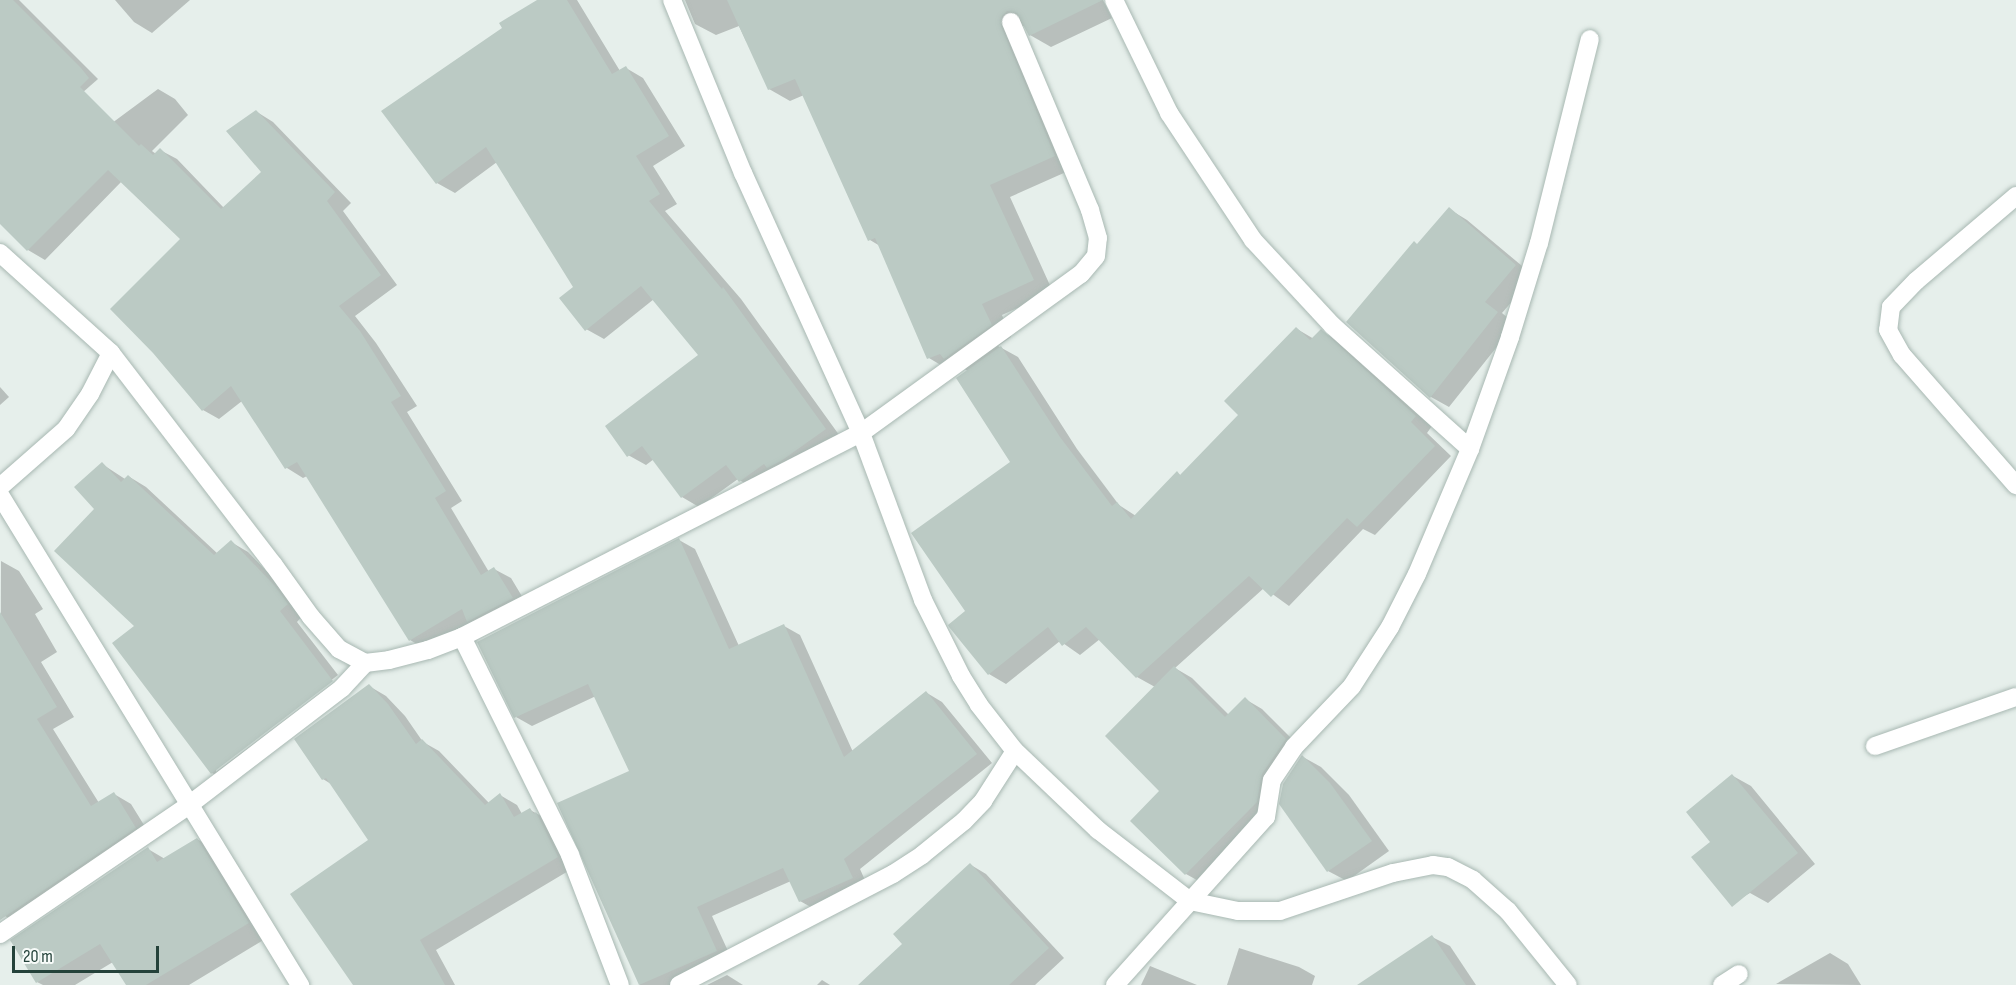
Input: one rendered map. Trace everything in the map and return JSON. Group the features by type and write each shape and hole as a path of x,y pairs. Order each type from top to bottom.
{"street":[{"path":"672,0 743,173 861,433 923,600 939,634 979,705 1015,751 1098,830 1190,901 1238,911 1280,911 1393,873 1433,864 1448,867 1473,880 1508,911 1568,985"},
{"path":"1114,0 1169,113 1253,240 1333,326 1470,449"},
{"path":"0,934 189,805 342,687 365,663 418,654 462,637 861,433 1081,274 1096,256 1098,238 1090,210 1011,22"},
{"path":"1115,985 1266,817 1272,780 1294,747 1352,686 1390,627 1417,574 1470,449 1539,243 1590,39"},
{"path":"2016,196 1916,281 1891,307 1888,330 1902,355 2016,485"},
{"path":"0,253 111,353 323,632 339,649 365,663"},
{"path":"0,487 66,429 90,394 111,353"},
{"path":"0,495 300,985"},
{"path":"462,637 570,855 620,985"},
{"path":"1875,746 2016,698"},
{"path":"679,985 893,874 922,855 964,821 983,801 1015,751"},
{"path":"1722,985 1739,974"}],"building":[{"path":"0,0 13,0 81,68 89,78 80,87 139,146 141,144 153,155 160,148 221,209 261,172 226,131 256,110 335,192 327,201 381,275 339,306 360,331 401,396 391,402 446,491 435,498 481,575 494,567 513,598 467,622 462,609 409,641 297,462 285,469 231,386 202,411 153,353 110,309 180,239 108,170 27,251 0,224"},
{"path":"537,0 567,0 612,74 626,66 669,136 636,156 660,194 649,201 722,289 723,287 826,429 781,461 767,468 764,464 739,482 726,465 681,498 642,446 627,457 605,426 698,355 641,286 585,331 559,298 573,287 486,147 436,184 381,111 502,28 499,23"},
{"path":"727,0 1103,0 1029,36 1017,13 1007,11 1002,16 1001,26 1055,156 990,185 1034,280 982,304 992,325 944,359 940,354 927,359 875,238 868,241 795,79 768,90"},
{"path":"1449,207 1516,265 1485,302 1498,312 1430,398 1346,322 1414,241 1417,244"},
{"path":"1296,327 1310,340 1321,329 1416,416 1411,422 1435,446 1357,527 1347,518 1271,597 1249,576 1136,678 1086,627 1062,646 1048,627 988,675 949,627 948,625 965,611 911,533 1010,462 956,378 1001,346 1060,437 1112,506 1117,502 1131,519 1177,471 1180,475 1238,415 1224,401"},
{"path":"102,462 121,482 128,475 214,555 231,540 275,586 288,604 280,611 333,681 211,774 112,643 134,626 54,551 94,509 74,487"},
{"path":"679,538 729,649 784,624 844,757 926,691 977,754 844,859 853,878 799,902 783,868 697,907 717,951 639,985 557,803 629,771 588,684 514,718 477,642"},
{"path":"0,612 57,707 37,719 91,806 114,792 136,828 0,920"},
{"path":"1174,666 1225,717 1245,697 1286,739 1262,774 1257,802 1185,875 1130,821 1159,791 1105,736"},
{"path":"369,684 388,704 416,744 422,739 485,805 500,793 514,817 530,808 534,814 536,812 558,857 420,940 445,985 353,985 290,894 368,840 326,778 322,780 294,739"},
{"path":"1302,755 1330,783 1372,841 1327,872 1279,804 1283,784"},
{"path":"1732,774 1798,853 1732,907 1691,857 1710,842 1686,812"},
{"path":"197,838 249,923 146,985 126,985 100,944 36,983 10,940 148,847 157,862"},
{"path":"970,863 1049,948 1009,985 858,985 902,944 893,934"},
{"path":"1432,935 1466,985 1357,985"}]}
